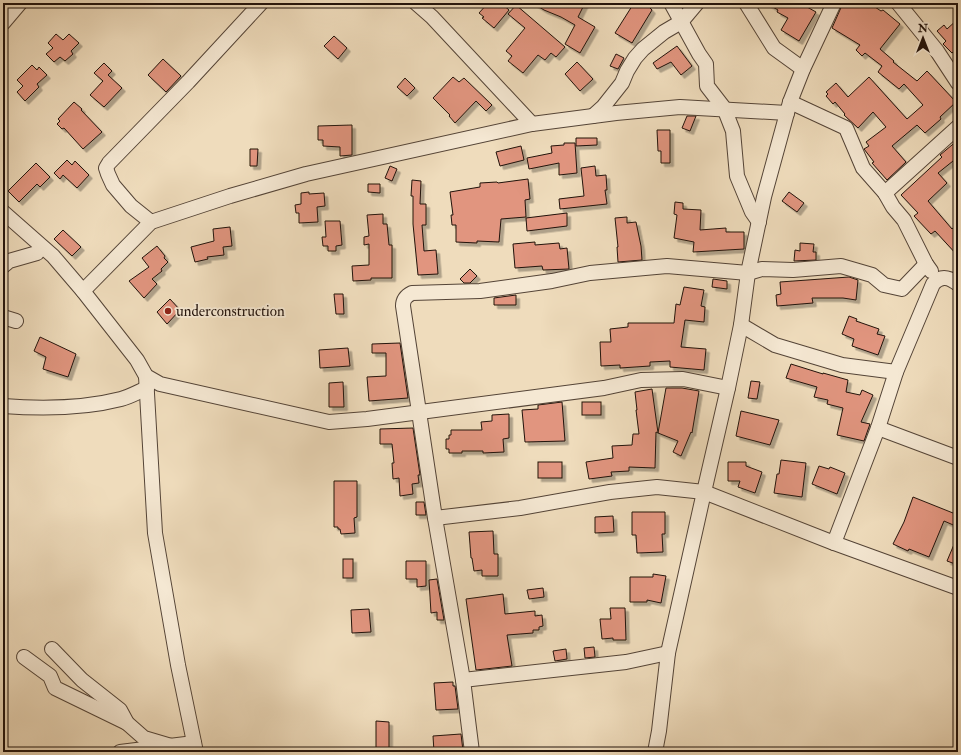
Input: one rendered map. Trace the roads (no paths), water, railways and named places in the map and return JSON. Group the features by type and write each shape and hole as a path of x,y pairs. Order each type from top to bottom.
{"street":[{"path":"151,222 131,206 113,185 106,168 109,163 188,82 261,3"},
{"path":"416,3 432,17 532,124"},
{"path":"671,3 706,64 707,86 724,108 733,131 737,176 752,212 759,222"},
{"path":"593,116 603,107 622,83 631,64 643,49 664,32 681,22 697,3"},
{"path":"746,3 774,48 802,69"},
{"path":"655,752 659,731 668,653 728,388 741,325 748,273 764,197 788,108 802,69 834,3"},
{"path":"898,3 937,51 958,83"},
{"path":"3,23 12,10"},
{"path":"83,291 151,222 230,196 306,174 532,124 680,106 788,108 846,128 863,168 885,193 893,207 904,220 926,264 938,279"},
{"path":"885,193 958,127"},
{"path":"3,212 53,256 83,291 137,360 146,382 155,533 178,665 195,748 171,746 120,752"},
{"path":"3,266 9,261 36,254"},
{"path":"472,752 463,680 435,518 403,306 403,300 406,296 412,293 480,291 552,281 590,273 667,266 748,273 762,269 792,270 841,266 872,275 884,285 902,289 926,264"},
{"path":"834,543 878,428 896,372 933,284 938,279 944,278 952,280 958,284"},
{"path":"741,325 775,345 834,363 896,372"},
{"path":"3,406 76,407 122,399 146,382 329,422 367,419 604,388 640,380 684,378 728,388"},
{"path":"878,428 958,458"},
{"path":"435,518 520,508 610,492 657,487 704,492 834,543 958,588"},
{"path":"52,649 82,680 120,710 127,723"},
{"path":"463,680 626,662 668,653"},
{"path":"24,657 50,676 55,688 127,723 144,738 171,746"}],"place":[{"name":"underconstruction","path":"168,311"}]}
